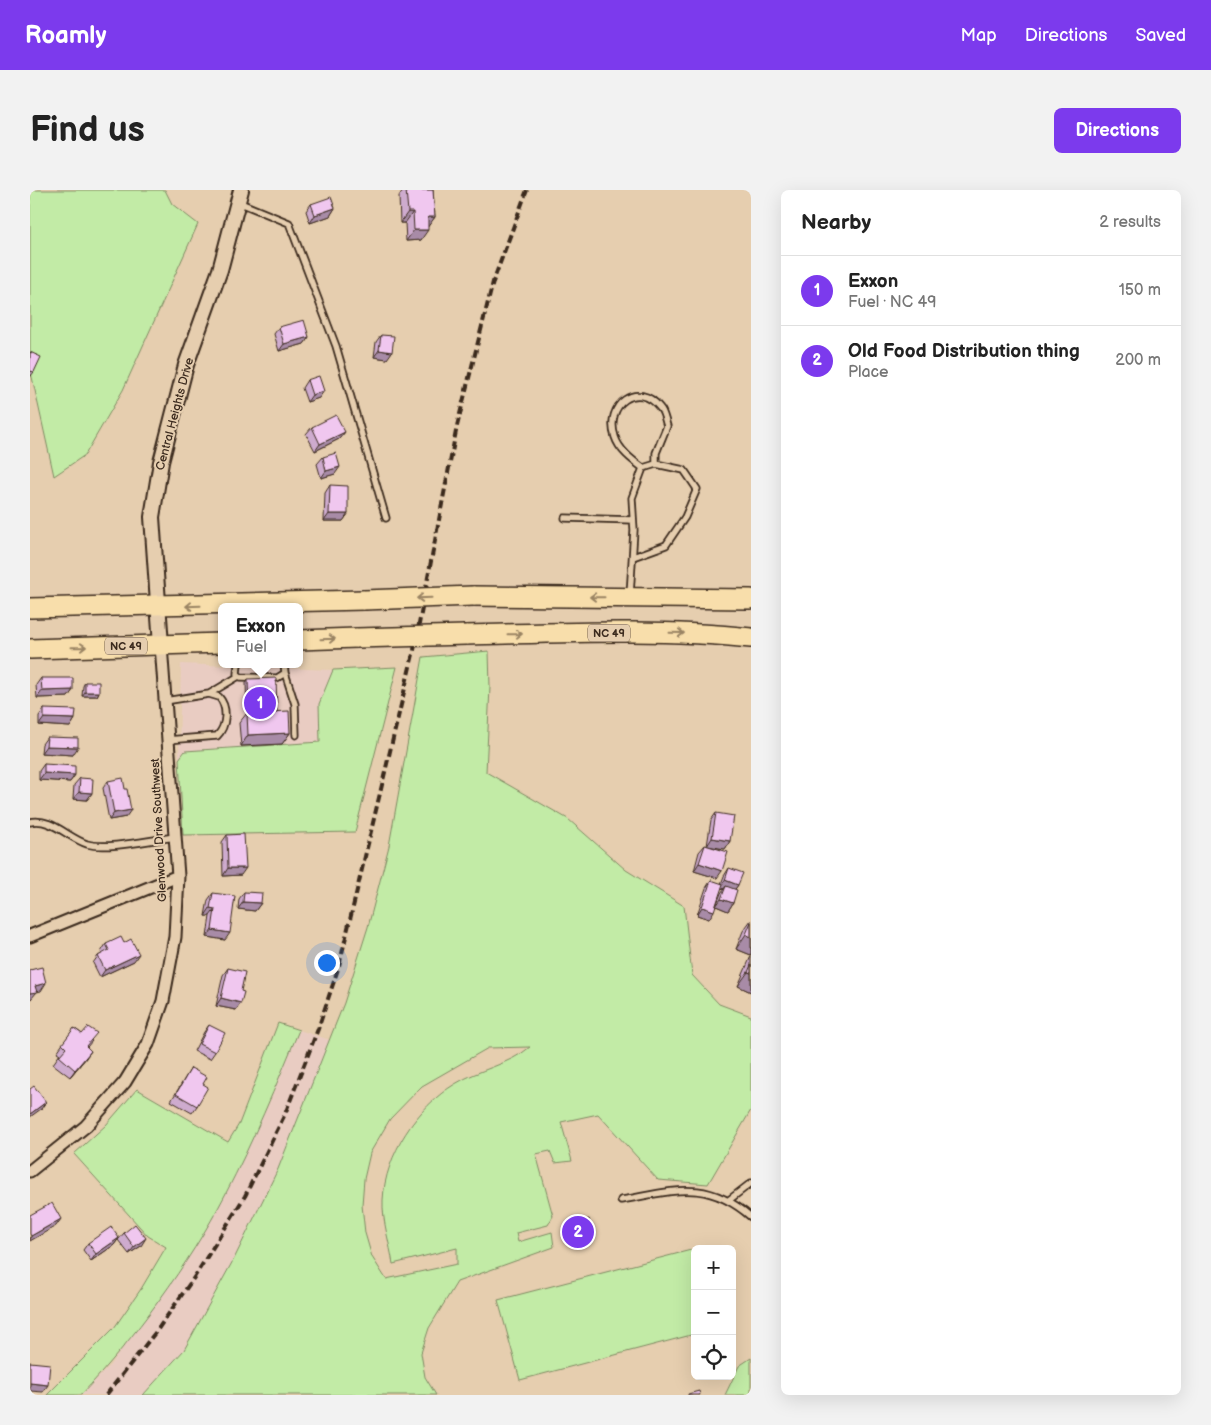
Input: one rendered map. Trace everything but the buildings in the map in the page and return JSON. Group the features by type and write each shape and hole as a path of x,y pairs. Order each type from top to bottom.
{"highway":[{"path":"276,603 473,596 751,599"},
{"path":"30,608 218,605"},
{"name":"NC 49","path":"303,640 632,632 712,634 751,638"},
{"name":"NC 49","path":"30,649 218,643"}],"street":[{"name":"Central Heights Drive","path":"161,645 152,517 161,462 186,365 220,270 239,196"},
{"name":"Glenwood Drive Southwest","path":"30,1171 86,1126 125,1082 148,1044 163,1001 169,974 178,900 178,876 161,645"},
{"path":"30,936 178,876"}],"lane":[{"path":"239,196 289,223 336,346 386,518"},
{"path":"643,468 628,457 615,438 613,426 615,408 625,399 635,395 651,399 661,409 667,426 656,453 656,464"},
{"path":"632,557 666,545 685,516 697,489 684,470 656,464 643,468"},
{"path":"630,597 632,498 643,468"},
{"path":"566,518 633,520"},
{"path":"238,668 239,676"},
{"path":"284,668 295,704 296,735"},
{"path":"164,702 209,694 239,676 277,678 285,673"},
{"path":"167,740 212,738 220,733 224,723 225,708 218,697 209,694"},
{"path":"30,822 48,823 79,841 97,846 176,837"},
{"path":"729,1200 751,1182"},
{"path":"621,1200 686,1189 707,1191 729,1200 751,1217"}],"shaded area":[{"path":"181,664 218,665 218,668 333,670 319,704 320,742 185,751 179,759"},
{"path":"299,1030 330,1040 278,1169 235,1257 184,1350 143,1395 81,1395 110,1365 149,1312 186,1259 224,1197 269,1103"}],"green space":[{"path":"30,190 165,190 172,204 198,224 123,390 85,455 54,476 30,368"},
{"path":"489,651 490,687 486,772 568,819 626,870 684,906 692,975 719,1004 751,1016 751,1110 708,1184 658,1180 598,1114 561,1122 572,1161 555,1163 550,1151 536,1154 553,1216 548,1225 516,1233 518,1242 552,1232 554,1247 457,1282 429,1328 421,1353 425,1377 436,1395 143,1395 184,1350 235,1257 278,1169 344,1003 368,927 389,846 423,657","holes":["530,1047 522,1053 455,1084 428,1106 406,1134 390,1166 383,1200 385,1224 393,1264 457,1248 457,1264 386,1279 372,1257 365,1233 362,1205 364,1179 370,1153 390,1119 422,1086 488,1048"]},
{"path":"397,667 355,832 183,835 179,759 185,751 320,742 319,704 333,670"},
{"path":"278,1023 299,1030 245,1154 225,1195 195,1247 178,1274 121,1350 81,1395 47,1395 114,1328 141,1289 166,1247 148,1236 74,1154 106,1125 137,1089 228,1142 239,1124"},
{"path":"691,1250 691,1335 520,1380 498,1300"},
{"path":"751,1358 751,1395 725,1395 732,1380 736,1380 736,1372 739,1366"}],"railway":[{"path":"106,1395 158,1329 195,1276 245,1196 285,1114 318,1029 339,966 414,650 457,426 493,282 527,190"}],"place":[{"name":"Exxon","path":"260,703"},
{"name":"Old Food Distribution thing","path":"578,1232"}]}
